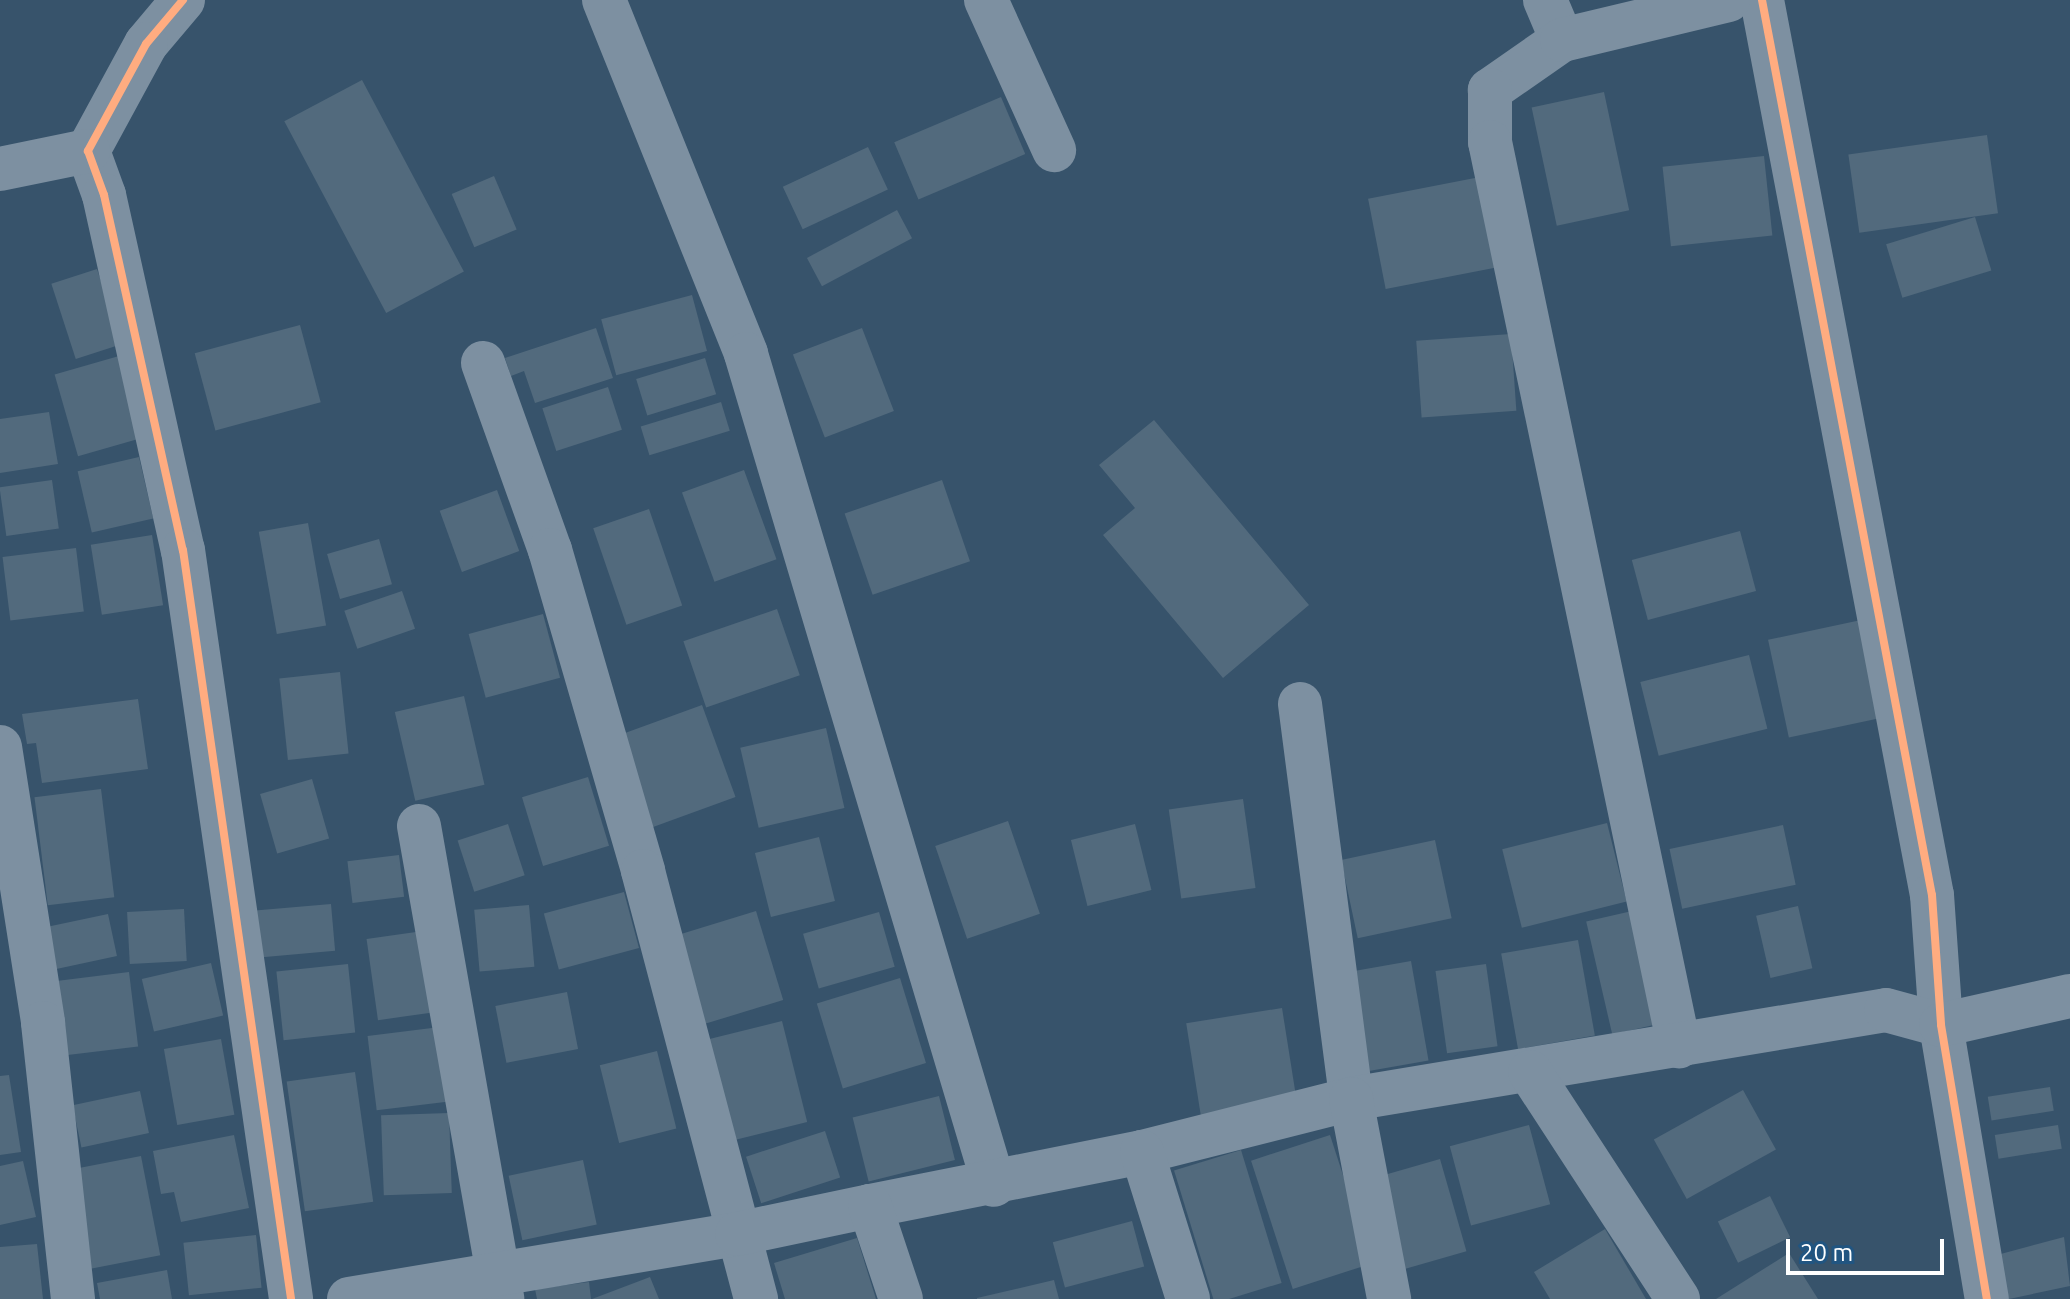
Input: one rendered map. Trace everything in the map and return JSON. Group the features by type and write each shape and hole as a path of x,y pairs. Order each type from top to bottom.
{"street":[{"path":"183,0 146,44 88,151 104,195 183,550 291,1299"},
{"path":"604,0 746,354 994,1185"},
{"path":"986,0 1054,150"},
{"path":"1545,0 1562,40"},
{"path":"1679,1046 1490,142 1490,90 1562,40 1728,0"},
{"path":"1762,0 1932,895 1941,1025 1987,1299"},
{"path":"0,169 88,151"},
{"path":"483,363 550,550 590,687 756,1299"},
{"path":"1300,704 1351,1099 1389,1299"},
{"path":"0,747 43,1023 73,1299"},
{"path":"419,826 499,1285"},
{"path":"349,1299 499,1285 870,1206 994,1185 1142,1152 1351,1099 1530,1072 1886,1010 1941,1025 2070,996"},
{"path":"1530,1072 1678,1299"},
{"path":"1142,1152 1188,1299"},
{"path":"870,1206 901,1299"}],"building":[{"path":"362,80 464,272 386,313 284,121"},
{"path":"1604,92 1629,210 1557,226 1532,107"},
{"path":"1001,97 1025,154 918,199 894,142"},
{"path":"1987,135 1998,213 1859,233 1848,154"},
{"path":"868,147 888,190 803,229 783,187"},
{"path":"1764,156 1772,236 1671,246 1663,167"},
{"path":"494,176 517,229 474,247 452,194"},
{"path":"1480,177 1498,267 1386,289 1368,199"},
{"path":"897,210 912,238 822,286 807,258"},
{"path":"1975,217 1991,271 1902,298 1886,244"},
{"path":"97,269 121,344 76,359 51,284"},
{"path":"692,295 707,351 616,375 601,319"},
{"path":"300,325 321,402 215,430 195,353"},
{"path":"596,328 613,378 535,403 524,371 511,376 505,358"},
{"path":"862,328 894,411 825,438 793,355"},
{"path":"1511,334 1516,411 1422,417 1416,341"},
{"path":"119,356 142,438 78,456 55,374"},
{"path":"705,358 716,394 647,415 636,379"},
{"path":"608,387 622,430 556,451 542,408"},
{"path":"721,402 730,431 649,455 641,427"},
{"path":"49,412 58,464 0,473 0,419"},
{"path":"1154,420 1309,605 1223,678 1103,535 1135,508 1099,465"},
{"path":"139,457 153,518 92,533 78,471"},
{"path":"744,470 776,559 714,582 682,493"},
{"path":"52,480 59,529 6,536 0,487"},
{"path":"942,480 970,561 873,595 845,514"},
{"path":"497,490 519,551 462,572 440,511"},
{"path":"649,509 682,605 626,625 593,528"},
{"path":"308,523 326,625 277,634 259,532"},
{"path":"1740,531 1756,591 1648,620 1632,560"},
{"path":"152,535 163,605 102,615 91,545"},
{"path":"379,539 392,584 340,599 327,554"},
{"path":"76,548 84,612 10,621 3,557"},
{"path":"402,591 415,629 357,649 344,611"},
{"path":"777,609 800,675 706,707 683,641"},
{"path":"543,614 560,678 486,698 469,634"},
{"path":"1861,620 1882,718 1789,738 1768,640"},
{"path":"1749,655 1767,729 1659,756 1640,682"},
{"path":"340,672 349,754 288,760 279,678"},
{"path":"464,696 484,785 415,801 395,712"},
{"path":"138,699 148,769 42,783 36,743 27,744 22,714"},
{"path":"702,705 736,797 646,830 613,737"},
{"path":"826,728 844,808 759,828 740,748"},
{"path":"588,777 609,846 543,866 522,797"},
{"path":"312,779 329,839 277,853 260,794"},
{"path":"101,789 114,897 48,905 34,797"},
{"path":"1243,799 1256,888 1181,899 1169,809"},
{"path":"1008,821 1040,914 967,939 935,846"},
{"path":"1607,823 1627,902 1522,928 1502,849"},
{"path":"508,824 525,875 474,892 458,840"},
{"path":"1135,824 1151,890 1087,906 1071,840"},
{"path":"1783,825 1796,885 1682,909 1670,849"},
{"path":"819,837 835,901 771,917 755,853"},
{"path":"1435,840 1452,918 1358,938 1341,860"},
{"path":"399,855 404,897 353,903 347,861"},
{"path":"624,892 639,948 559,970 544,913"},
{"path":"331,904 335,951 259,957 255,911"},
{"path":"529,905 534,967 480,972 474,910"},
{"path":"1798,906 1812,968 1770,978 1756,916"},
{"path":"184,909 187,961 130,964 127,912"},
{"path":"756,911 783,1000 701,1025 674,936"},
{"path":"1632,911 1658,1024 1612,1035 1586,922"},
{"path":"879,912 895,967 819,989 803,934"},
{"path":"108,914 117,956 49,970 41,928"},
{"path":"423,931 434,1012 378,1020 367,939"},
{"path":"1578,940 1595,1036 1518,1049 1501,954"},
{"path":"1411,961 1429,1060 1367,1071 1350,972"},
{"path":"211,963 223,1016 154,1032 142,979"},
{"path":"348,964 355,1033 284,1040 276,972"},
{"path":"1486,964 1498,1046 1447,1053 1435,971"},
{"path":"129,972 138,1046 66,1055 57,981"},
{"path":"900,978 926,1063 843,1089 817,1003"},
{"path":"567,992 578,1049 506,1063 495,1006"},
{"path":"1282,1008 1297,1101 1201,1116 1186,1023"},
{"path":"782,1021 807,1122 728,1142 702,1041"},
{"path":"440,1027 449,1101 377,1110 368,1036"},
{"path":"221,1039 234,1115 177,1125 164,1049"},
{"path":"657,1051 676,1129 619,1143 600,1065"},
{"path":"355,1072 373,1202 305,1211 287,1082"},
{"path":"9,1075 21,1152 0,1155 0,1076"},
{"path":"2050,1087 2054,1111 1992,1121 1988,1097"},
{"path":"1743,1090 1776,1149 1687,1199 1654,1139"},
{"path":"140,1091 149,1133 81,1147 73,1105"},
{"path":"939,1096 955,1160 869,1182 853,1118"},
{"path":"449,1113 452,1193 384,1195 381,1115"},
{"path":"1529,1125 1550,1204 1471,1225 1450,1146"},
{"path":"2058,1125 2062,1149 1999,1159 1995,1135"},
{"path":"825,1131 840,1178 761,1203 746,1157"},
{"path":"234,1135 249,1208 181,1222 174,1192 161,1194 153,1151"},
{"path":"1330,1135 1372,1263 1293,1289 1251,1161"},
{"path":"1241,1150 1282,1283 1229,1299 1213,1299 1174,1170"},
{"path":"141,1156 160,1255 91,1269 71,1170"},
{"path":"1440,1159 1466,1251 1402,1270 1376,1177"},
{"path":"583,1160 597,1225 522,1240 509,1176"},
{"path":"23,1161 36,1217 0,1225 0,1166"},
{"path":"1770,1196 1790,1237 1738,1263 1718,1221"},
{"path":"1132,1221 1144,1266 1065,1288 1053,1242"},
{"path":"1605,1229 1646,1299 1550,1299 1534,1272"},
{"path":"256,1235 262,1288 189,1295 183,1243"},
{"path":"2064,1237 2070,1286 2009,1299 1997,1255"},
{"path":"857,1238 876,1299 785,1299 774,1263"},
{"path":"37,1244 43,1299 0,1299 0,1247"},
{"path":"1789,1253 1818,1299 1716,1299"},
{"path":"167,1270 172,1299 100,1299 97,1283"},
{"path":"650,1277 659,1299 592,1299"},
{"path":"1054,1280 1059,1299 977,1299 977,1298"},
{"path":"589,1282 591,1299 537,1299 535,1289"}],"cycle path":[{"path":"183,0 146,44 88,151 104,195 183,550 291,1299"},
{"path":"1762,0 1932,895 1941,1025 1987,1299"}]}
